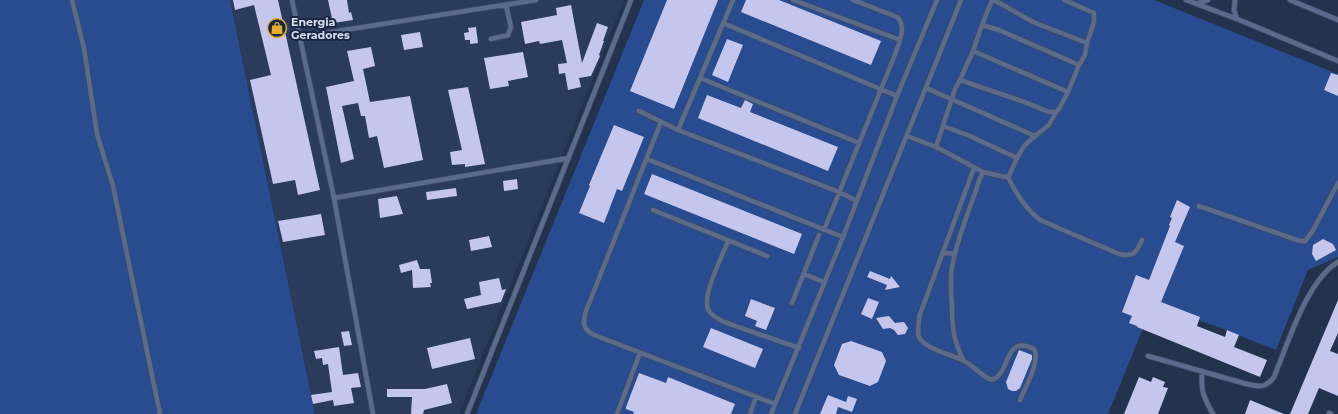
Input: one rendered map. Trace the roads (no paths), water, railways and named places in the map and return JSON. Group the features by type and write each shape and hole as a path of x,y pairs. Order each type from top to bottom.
{"lane":[{"path":"72,0 84,48 97,134 113,186 160,414"},
{"path":"292,0 334,198 373,414"},
{"path":"300,37 536,0"},
{"path":"466,414 631,0"},
{"path":"678,130 732,0"},
{"path":"793,0 900,40"},
{"path":"824,230 900,40 902,24 897,17 853,0"},
{"path":"771,414 843,237 897,96 937,0"},
{"path":"794,414 961,0"},
{"path":"936,147 952,100 993,0 1033,22 1087,43"},
{"path":"1008,177 1024,146 1049,125 1068,92 1085,56 1087,43 1094,22 1094,14 1064,0"},
{"path":"1186,0 1237,19 1338,61"},
{"path":"1196,4 1208,0"},
{"path":"1235,0 1234,10 1237,19"},
{"path":"1290,0 1338,20"},
{"path":"491,39 508,35 510,27 506,5"},
{"path":"722,23 897,96"},
{"path":"982,25 999,30 1079,66"},
{"path":"972,51 1068,92"},
{"path":"700,78 859,143"},
{"path":"960,80 1044,110 1056,112"},
{"path":"926,88 1035,136"},
{"path":"639,111 678,130 839,192 856,200"},
{"path":"661,122 586,311 583,323 586,330 594,335 775,404"},
{"path":"943,126 970,136 1017,158"},
{"path":"907,136 936,147 974,168 984,172 1008,177"},
{"path":"334,198 568,158"},
{"path":"647,159 843,237"},
{"path":"974,168 966,186 944,253 920,317 918,338 933,348 964,361 984,377 992,380 999,376 1012,350 1016,346 1023,345 1034,348 1036,354 1035,363 1020,400"},
{"path":"964,361 958,351 952,322 952,268 955,254 979,181 984,172"},
{"path":"1008,177 1017,196 1030,212 1040,220 1119,254 1128,256 1136,252 1142,240"},
{"path":"1199,206 1300,241 1305,241 1312,232 1338,183"},
{"path":"966,186 977,188"},
{"path":"653,210 767,256"},
{"path":"792,303 820,235"},
{"path":"728,240 707,298 707,306 709,311 715,317 724,322 798,348"},
{"path":"944,253 955,254"},
{"path":"1148,356 1243,384 1264,386 1274,377 1310,291 1330,267 1338,262"},
{"path":"804,274 824,282"},
{"path":"617,414 640,352"},
{"path":"1202,371 1201,389 1213,414"},
{"path":"750,414 756,397"}],"place":[{"name":"Energia Geradores","path":"277,28"}]}
